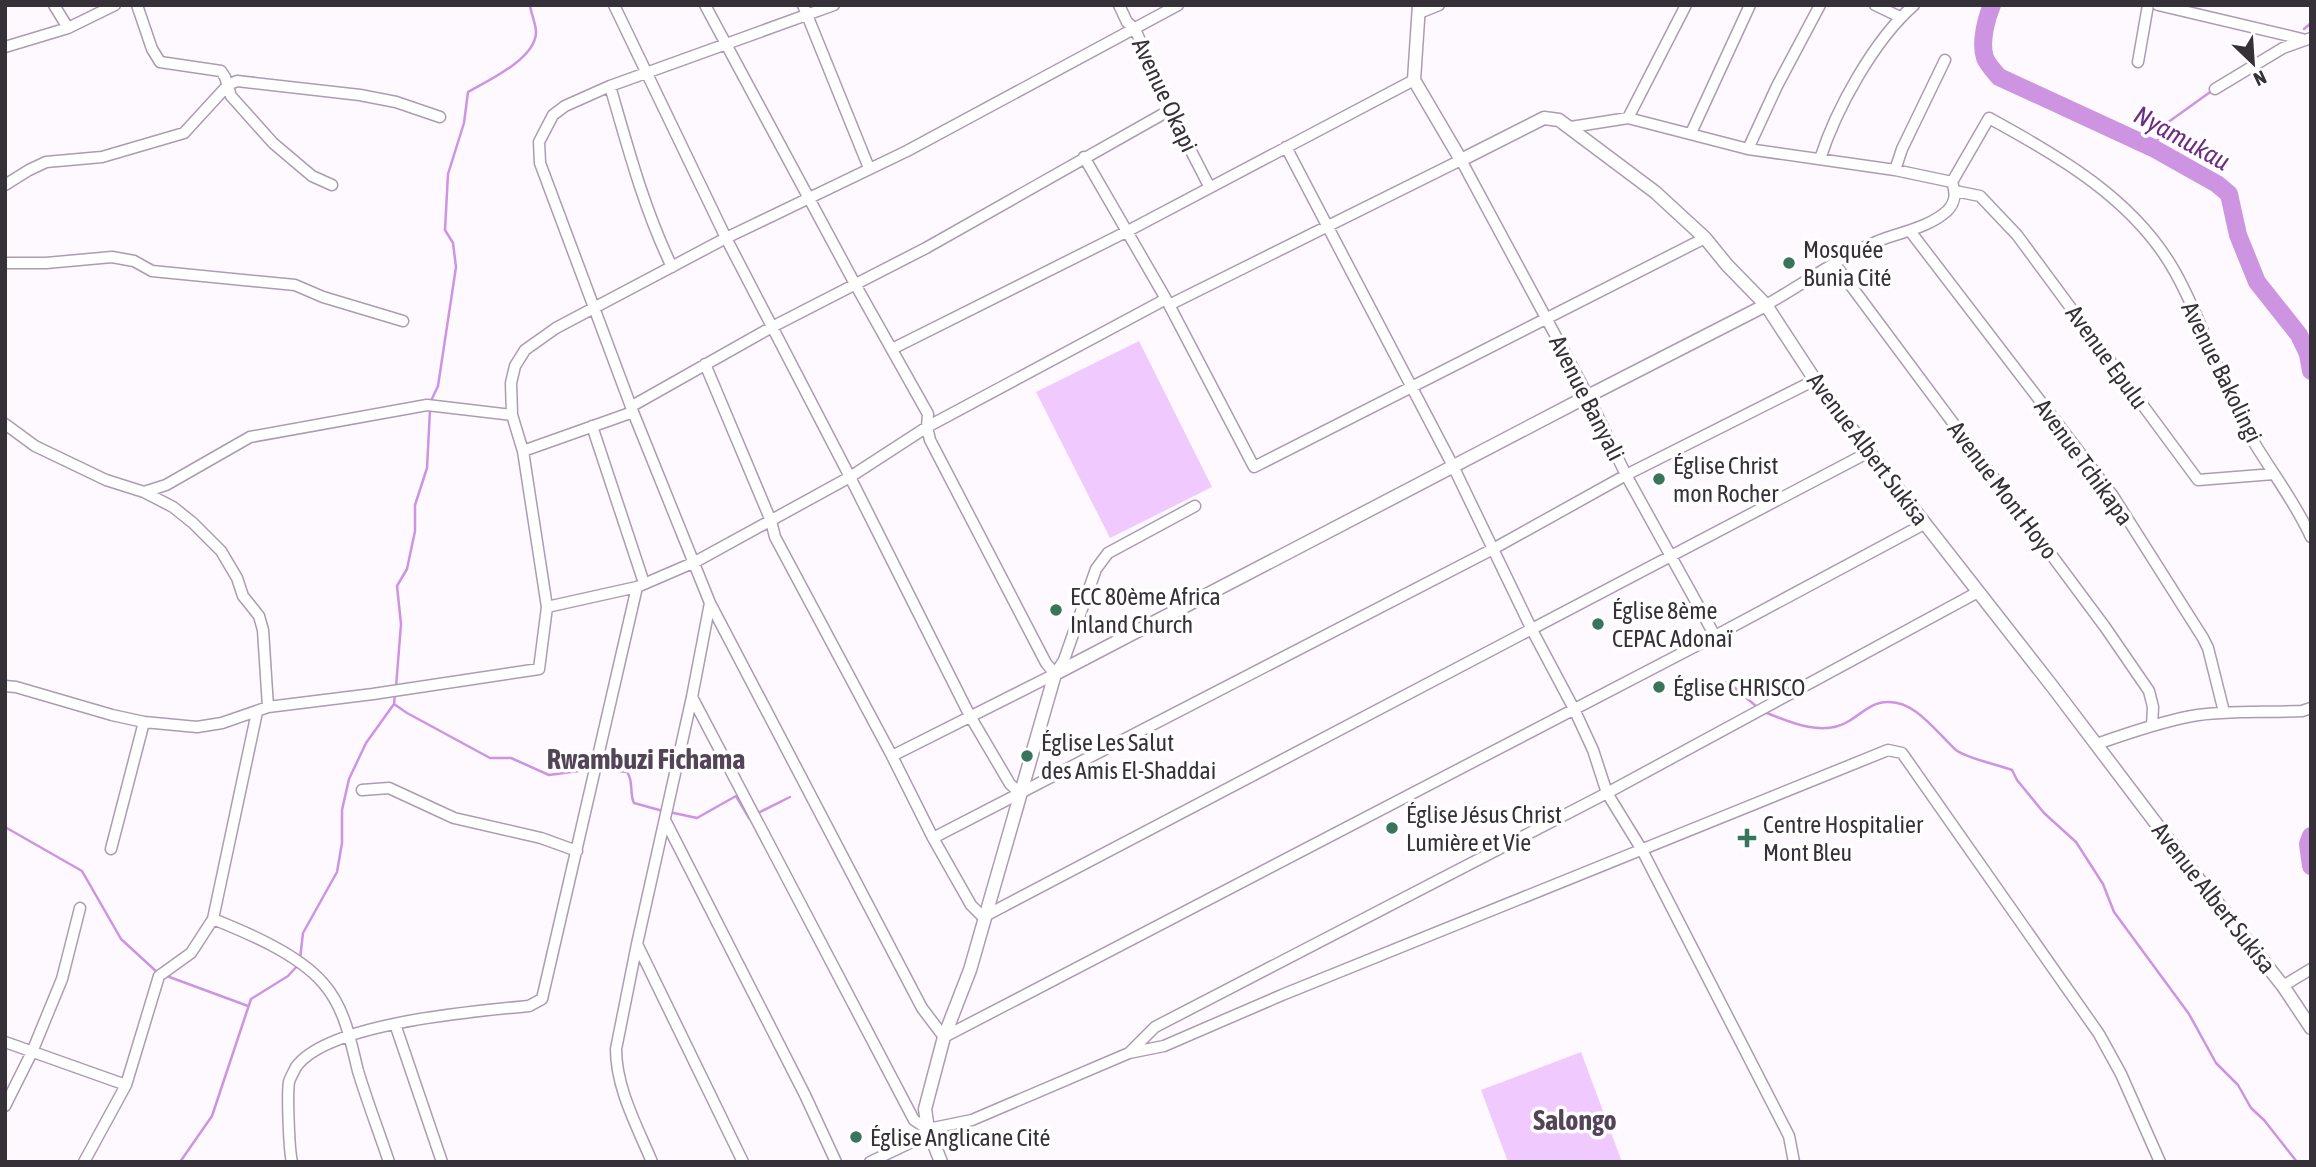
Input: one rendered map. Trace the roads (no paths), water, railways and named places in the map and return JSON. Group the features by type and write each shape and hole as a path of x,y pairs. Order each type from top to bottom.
{"street":[{"path":"54,5 68,28"},
{"path":"5,47 68,28 115,5"},
{"path":"137,5 152,49 160,62 220,71 231,96 273,143 312,176 332,185"},
{"path":"614,5 726,238 970,716 1010,784 1021,794"},
{"path":"705,5 928,414 930,440 1046,663 1055,674"},
{"path":"834,5 805,10 565,106 552,115 539,142 540,163 710,603 922,1008 944,1037"},
{"name":"Avenue Okapi","path":"1119,5 1127,22 1135,29 1170,110 1209,186"},
{"path":"5,686 144,722 197,727 222,723 263,710 539,669 547,607 523,452 512,415 511,383 515,366 525,350 556,328 726,238 907,151 1178,5"},
{"path":"547,607 641,585 695,562 850,477 927,427 1167,302 1461,160 1414,80 1419,9 1439,5"},
{"path":"1571,127 1628,118 1686,5"},
{"path":"1691,133 1750,5"},
{"path":"1748,149 1777,86 1820,5"},
{"path":"1875,5 1900,17"},
{"path":"1820,159 1829,130 1855,81 1900,17 1914,5"},
{"path":"2138,62 2148,5"},
{"path":"2158,5 2306,38"},
{"path":"805,10 869,167"},
{"path":"2215,89 2283,48 2306,38"},
{"path":"1895,170 1902,149 1945,60"},
{"path":"892,349 1126,232 1414,80"},
{"path":"5,185 46,162 102,157 184,133 228,85 237,81 360,95 396,102 440,117"},
{"path":"610,86 643,197 655,231 673,267"},
{"path":"523,452 633,409 705,364 926,248 1170,110"},
{"name":"Avenue Albert Sukisa","path":"1461,160 1544,118 1559,120 1655,192 1705,238 1766,305 1815,380 1869,452 2283,986 2311,1028"},
{"name":"Avenue Epulu","path":"1628,118 1748,149 1895,170 1980,196 2017,235 2198,480 2274,474"},
{"name":"Avenue Bakolingi","path":"1954,186 1989,118 2079,170 2128,212 2175,272 2241,419 2311,537"},
{"path":"1286,148 1412,386 1532,630 1574,709 1593,750 1607,793 1642,850 1789,1136 1794,1162"},
{"path":"1084,157 1167,302 1254,467 1705,238"},
{"name":"Avenue Banyali","path":"1461,160 1588,396 1626,475 1715,636"},
{"path":"892,756 1766,305 1834,263 1879,241 1910,231 1946,211 1954,202 1954,186"},
{"name":"Avenue Tchikapa","path":"1910,231 2113,496 2203,638 2224,712"},
{"path":"5,263 46,263 112,257 134,261 152,271 295,285 323,298 403,321"},
{"name":"Avenue Mont Hoyo","path":"1834,263 2113,638 2149,691 2153,707 2152,726"},
{"path":"705,364 771,521 775,537 933,838 971,905 984,917"},
{"path":"933,838 1493,549 1626,475 1815,380"},
{"path":"144,492 166,485 250,437 431,405 512,415"},
{"path":"5,424 35,446 106,480 144,492 173,507 221,551 237,578 243,596 259,616 263,630 263,710 213,919 191,953 159,976 126,1085 84,1162"},
{"path":"292,1162 289,1082 308,1054 351,1035 395,1024 432,1016 529,1006 542,999 641,585 592,426"},
{"path":"984,917 1532,630 1670,554 1869,452"},
{"path":"941,1162 928,1129 925,1109 944,1037 970,970 1055,674 1064,660 1096,569 1108,553 1195,506"},
{"path":"944,1037 1715,636 1924,524"},
{"path":"1129,1053 1155,1027 1607,793 1978,592"},
{"path":"652,1162 616,1067 619,1028 667,816 710,603"},
{"path":"692,697 914,1121 928,1129"},
{"path":"2097,744 2192,716 2311,708"},
{"path":"111,849 144,722"},
{"path":"870,1162 916,1140 928,1129 972,1120 1129,1053 1164,1046 1295,990 1888,750 1902,753 2099,1034 2121,1074 2160,1162"},
{"path":"362,790 388,788 454,818 541,838 577,851"},
{"path":"667,816 836,1162"},
{"path":"5,1106 32,1052 62,979 79,908"},
{"path":"213,919 265,941 321,981 335,999 351,1035 359,1071 389,1162"},
{"path":"637,944 743,1162"},
{"path":"2283,986 2311,969"},
{"path":"395,1024 442,1162"},
{"path":"5,1042 126,1085"}],"waterway":[{"path":"430,403 438,386 456,267 453,243 445,230 448,174 464,123 468,92 509,68 528,51 536,32 530,5"},
{"name":"Nyamukau","path":"1992,5 1983,45 1985,58 1999,77 2153,148 2217,184 2229,194 2238,235 2257,282 2299,335 2308,354 2311,371"},
{"path":"2304,29 2311,23"},
{"path":"2153,148 2167,123 2213,90"},
{"path":"396,687 401,624 397,586 407,569 415,531 415,505 427,468 430,410"},
{"path":"1700,693 1728,682 1757,707"},
{"path":"300,959 303,933 337,872 342,843 342,810 349,779 366,743 394,704 395,694"},
{"path":"1767,713 1808,727 1829,728 1849,721 1876,704 1897,703 1916,712 1961,753 2012,770 2044,813 2076,842 2103,884 2114,912 2189,1014 2216,1063 2238,1085 2251,1108 2264,1120 2297,1162"},
{"path":"394,704 490,758 511,758 549,775 593,769"},
{"path":"600,769 627,772 634,803 663,811"},
{"path":"669,812 697,818 736,796 749,818"},
{"path":"758,813 790,797"},
{"path":"5,827 82,871 121,939 158,973"},
{"name":"Nyamukau","path":"2311,836 2308,844 2311,866"},
{"path":"180,1162 212,1116 251,999 288,976 298,965"},
{"path":"164,975 248,1006"}],"place":[{"name":"Mosquée Bunia Cité","path":"1789,263"},
{"name":"Église Christ mon Rocher","path":"1659,479"},
{"name":"ECC 80ème Africa Inland Church","path":"1056,610"},
{"name":"Église 8ème CEPAC Adonaï","path":"1598,624"},
{"name":"Église CHRISCO","path":"1659,687"},
{"name":"Église Les Salut des Amis El-Shaddai","path":"1027,756"},
{"name":"Église Jésus Christ Lumière et Vie","path":"1392,828"},
{"name":"Centre Hospitalier Mont Bleu","path":"1747,838"},
{"name":"Église Anglicane Cité","path":"856,1137"}],"district":[{"name":"Rwambuzi Fichama","path":"646,759"},
{"name":"Salongo","path":"1575,1120"}]}
